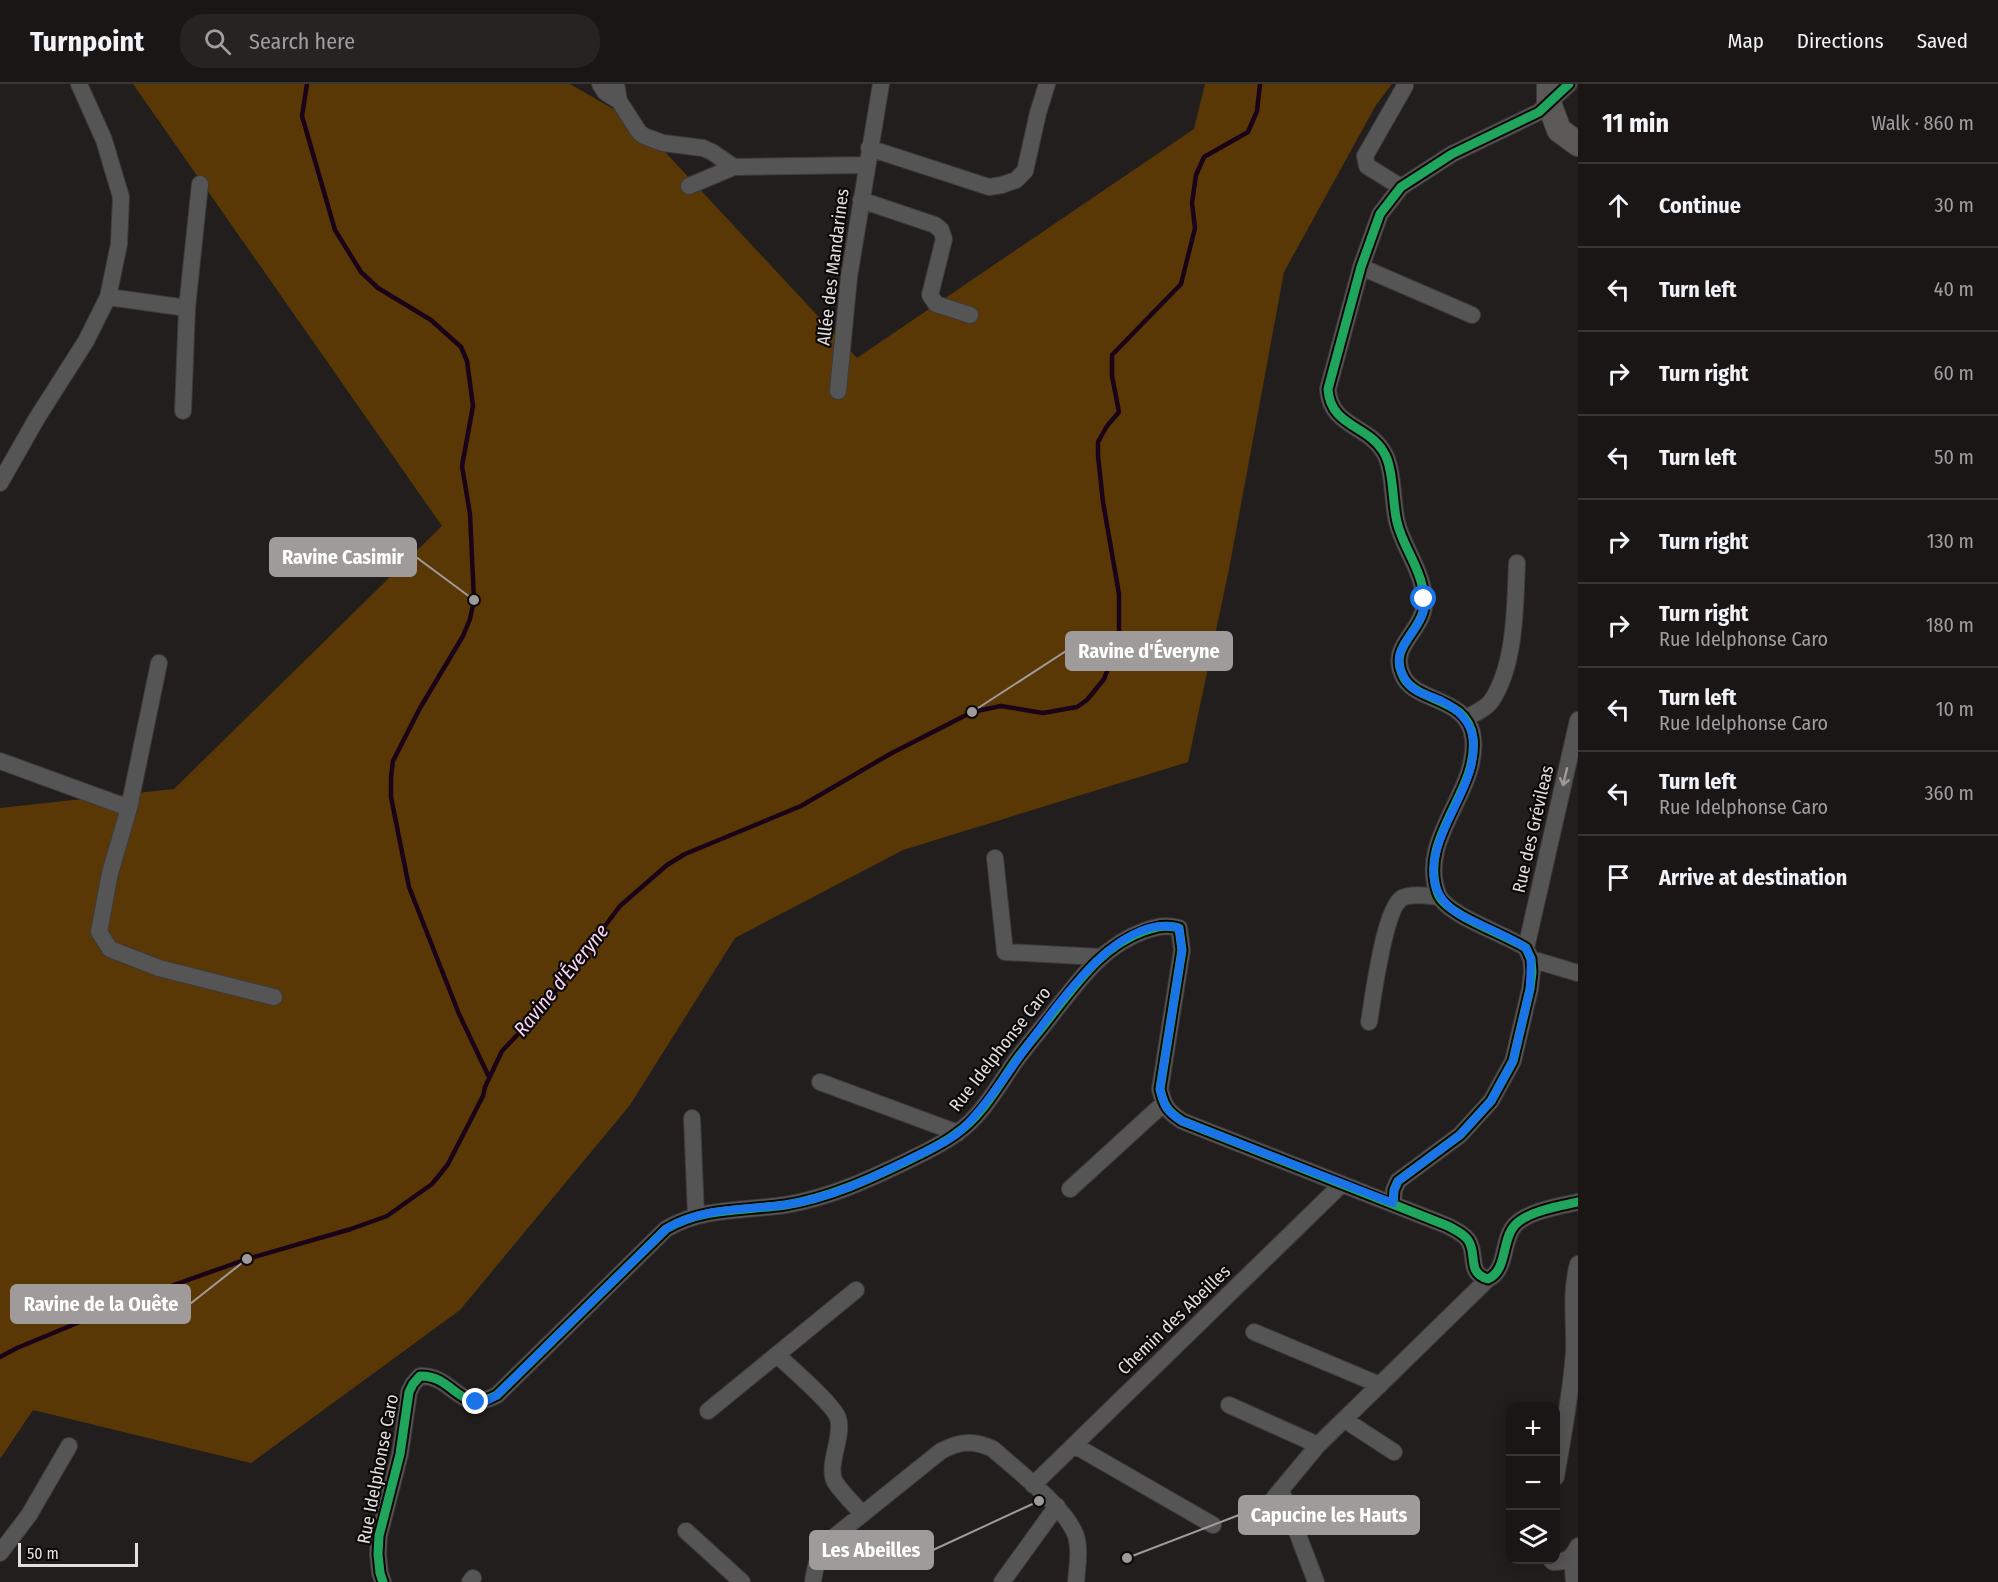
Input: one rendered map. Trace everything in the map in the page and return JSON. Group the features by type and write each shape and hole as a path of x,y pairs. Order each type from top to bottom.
{"main road":[{"path":"1549,93 1559,130 1578,144"}],"street":[{"path":"0,483 37,418 86,341 108,297 119,244 122,197 104,140 79,84"},
{"path":"600,84 605,92 619,101"},
{"path":"616,84 619,101 644,136 663,143 703,148 734,167"},
{"name":"Allée des Mandarines","path":"838,391 849,277 881,84"},
{"path":"869,148 989,186 1002,185 1016,180 1025,171 1047,84"},
{"path":"1569,84 1549,93 1539,111 1452,154 1401,187 1380,214 1361,267 1328,389 1328,398 1331,406 1341,418 1383,450 1393,490 1397,524 1422,584 1423,612 1406,640 1399,657 1400,668 1409,686 1444,702 1465,718 1473,735 1470,770 1434,858 1435,883 1439,897 1454,912 1528,953 1578,973"},
{"path":"1401,187 1367,166 1365,156 1405,86"},
{"path":"689,186 734,167 866,165"},
{"path":"183,411 187,308 200,184"},
{"path":"861,200 935,225 941,230 944,239 930,295 936,304 970,315"},
{"path":"1361,267 1472,315"},
{"path":"108,297 187,308"},
{"path":"1465,718 1491,702 1506,667 1513,627 1517,563"},
{"path":"159,663 129,808 111,873 99,932 110,949 159,968 274,997"},
{"name":"Rue des Grévileas","path":"1393,1203 1394,1190 1398,1181 1460,1135 1491,1101 1513,1061 1530,989 1528,953 1578,720"},
{"path":"0,761 129,808"},
{"path":"995,858 1005,952 1101,957"},
{"path":"1369,1022 1387,926 1395,906 1401,899 1411,896 1439,897"},
{"name":"Rue Idelphonse Caro","path":"384,1582 380,1573 379,1536 400,1454 409,1392 420,1376 429,1376 439,1380 468,1400 485,1402 497,1395 666,1229 680,1221 696,1215 731,1209 786,1205 826,1194 867,1180 958,1133 985,1104 1086,971 1127,937 1156,927 1170,926 1179,928 1182,950 1162,1071 1160,1089 1163,1104"},
{"path":"820,1082 958,1133"},
{"path":"1070,1190 1163,1104 1172,1115 1182,1121 1393,1203 1460,1232 1468,1240 1472,1249 1473,1266 1479,1275 1488,1279"},
{"path":"692,1118 696,1215"},
{"name":"Chemin des Abeilles","path":"1033,1485 1342,1184"},
{"path":"1260,1515 1318,1445 1488,1279 1496,1274 1509,1235 1515,1225 1543,1211 1578,1202"},
{"path":"1560,1456 1569,1402 1574,1350 1574,1279 1578,1264"},
{"path":"708,1411 856,1290"},
{"path":"1254,1332 1380,1385"},
{"path":"777,1355 838,1417 840,1431 833,1468 834,1480 862,1514"},
{"path":"1229,1406 1318,1445"},
{"path":"1345,1420 1394,1452"},
{"path":"813,1582 819,1554 829,1541 941,1450 967,1441 981,1443 993,1449 1057,1506 1073,1527 1077,1540 1077,1582"},
{"path":"1074,1445 1213,1525"},
{"path":"0,1553 29,1515 69,1446"},
{"path":"1281,1490 1316,1582"},
{"path":"1002,1582 1057,1506"},
{"path":"686,1531 742,1582"},
{"path":"1560,1562 1575,1551"},
{"path":"1574,1582 1575,1551"},
{"path":"378,1554 383,1567 398,1582"}],"shaded area":[{"path":"133,84 570,84 639,124 857,358 1194,129 1205,84 1392,84 1376,105 1284,272 1229,569 1188,762 903,850 735,938 630,1105 460,1310 251,1463 33,1410 0,1459 0,808 174,789 442,526"}],"waterway":[{"path":"307,84 302,116 335,230 361,272 378,288 431,320 461,347 467,361 473,406 462,466 470,514 474,600 463,636 420,708 393,761 391,797 409,887 459,1014 489,1077"},
{"name":"Ravine d'Éveryne","path":"0,1357 140,1297 247,1259 351,1229 387,1216 432,1184 441,1173 448,1164 483,1096 502,1051 543,1008 620,906 667,865 685,854 801,806 890,754 972,712 1001,706 1043,713 1077,707 1087,700 1104,679 1119,641 1119,594 1103,502 1098,456 1098,442 1107,426 1119,412 1112,376 1112,355 1181,284 1195,228 1192,203 1196,175 1204,157 1248,132 1257,111 1260,84"}],"cycle path":[{"path":"1393,1204 1394,1190 1398,1181 1460,1135 1491,1101 1513,1061 1530,989 1531,959 1526,948 1464,917 1443,902 1438,894 1434,873 1435,854 1441,834 1467,777 1472,758 1473,738 1469,725 1462,715 1453,708 1420,692 1404,678 1399,659 1405,643 1420,621 1423,612 1422,585 1397,522 1387,458 1376,442 1335,411 1328,389 1361,267 1380,214 1401,187 1452,154 1539,112 1569,84"},
{"path":"383,1582 378,1554 379,1536 400,1454 409,1392 420,1376 432,1377 473,1401 497,1395 666,1229 709,1213 785,1205 833,1193 879,1174 946,1141 966,1126 983,1108 1022,1053 1093,965 1129,937 1157,927 1179,928 1182,950 1160,1089 1167,1108 1182,1121 1448,1226 1468,1240 1477,1272 1488,1279 1499,1269 1508,1238 1515,1225 1536,1213 1578,1202"}],"place":[{"name":"Ravine Casimir","path":"474,600"},
{"name":"Ravine d'Éveryne","path":"972,712"},
{"name":"Ravine de la Ouête","path":"247,1259"},
{"name":"Les Abeilles","path":"1039,1501"},
{"name":"Capucine les Hauts","path":"1127,1558"}],"route":[{"path":"476,1402 485,1402 497,1395 666,1229 680,1221 696,1215 731,1209 786,1205 826,1194 867,1180 958,1133 985,1104 1086,971 1106,951 1127,937 1156,927 1179,928 1182,937 1182,950 1160,1089 1163,1104 1172,1115 1182,1121 1393,1203 1394,1190 1398,1181 1460,1135 1491,1101 1513,1061 1532,972 1531,959 1526,948 1454,912 1439,897 1435,883 1434,858 1470,770 1473,735 1465,718 1444,702 1409,686 1400,668 1399,657 1406,640 1423,612 1424,599"}]}
